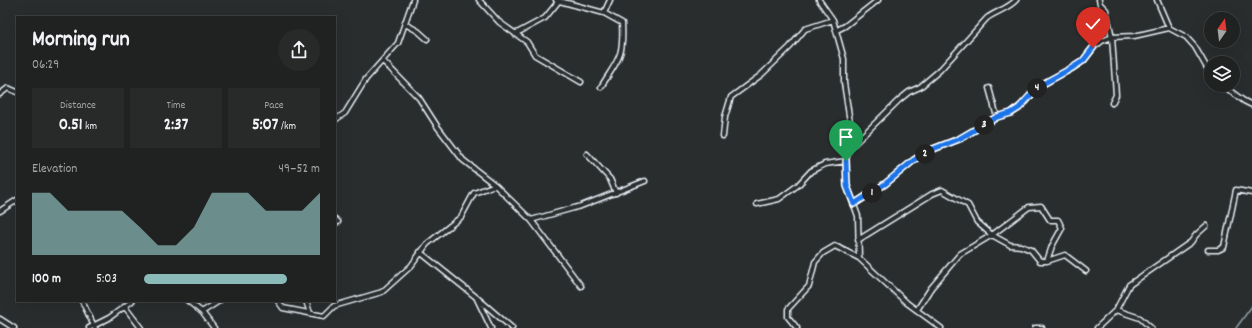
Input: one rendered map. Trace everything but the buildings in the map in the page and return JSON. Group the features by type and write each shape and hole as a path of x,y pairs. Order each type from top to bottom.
{"street":[{"path":"336,119 345,113 366,79 383,61 401,38 413,0"},
{"path":"479,0 499,22 527,42 536,55 581,82"},
{"path":"604,13 610,0"},
{"path":"837,30 848,24 878,0"},
{"path":"851,147 899,100 909,92 920,87 940,70 987,18 996,11 1012,5 1016,0"},
{"path":"1099,0 1100,4 1106,10 1112,37 1116,95 1112,103"},
{"path":"1157,0 1169,28 1186,37 1195,47 1204,62"},
{"path":"515,34 545,18 557,1 604,13 622,23 623,45 617,63 601,87"},
{"path":"821,1 833,20 837,30 844,59 844,83 852,135 851,147 846,161 847,186 858,216 858,258"},
{"path":"723,136 725,117 731,97 761,75 790,47 805,29 833,20"},
{"path":"405,24 418,31 427,39"},
{"path":"854,204 885,184 914,160 928,151 959,139 997,117 1011,113 1019,108 1039,86 1083,61 1093,48 1102,41 1112,37 1134,36 1169,28"},
{"path":"383,61 419,98 462,160 495,185 531,220 581,286"},
{"path":"0,94 8,88 16,92"},
{"path":"989,88 997,117"},
{"path":"1231,92 1244,102 1252,105"},
{"path":"588,154 610,179 616,193"},
{"path":"757,204 779,199 798,185 811,171 818,167 825,164 846,161"},
{"path":"531,220 581,206 645,181"},
{"path":"279,302 283,308 324,316 334,306 346,301 382,292 411,266 427,244 461,217 474,194 495,185"},
{"path":"858,240 932,194 942,190 968,205 977,222 992,235 1010,245 1021,246 1030,250 1040,261 1047,261 1065,255 1086,271"},
{"path":"1208,250 1218,250 1224,247 1236,190 1252,193"},
{"path":"0,211 16,201"},
{"path":"917,310 931,288 960,254 992,235 1029,207 1041,206 1050,220 1058,220 1062,228 1052,246 1047,261"},
{"path":"1097,328 1116,310 1129,285 1191,242 1206,226"},
{"path":"797,328 788,317 788,309 809,286 815,262 823,253 835,246 858,258 917,310 941,328"},
{"path":"420,252 512,328"},
{"path":"476,297 491,328"},
{"path":"82,302 94,327"},
{"path":"89,328 94,327 109,318 131,302"},
{"path":"189,302 202,312 214,328"},
{"path":"202,312 217,302"},
{"path":"306,302 310,313"},
{"path":"125,307 141,328"},
{"path":"1116,310 1140,318 1151,328"},
{"path":"0,319 14,328"},
{"path":"1035,328 1042,328"}],"waterway":[{"path":"1236,328 1252,306"}],"route":[{"path":"846,161 848,194 854,204 885,184 914,160 928,151 959,139 997,117 1011,113 1019,108 1039,86 1083,61 1093,48"}]}
